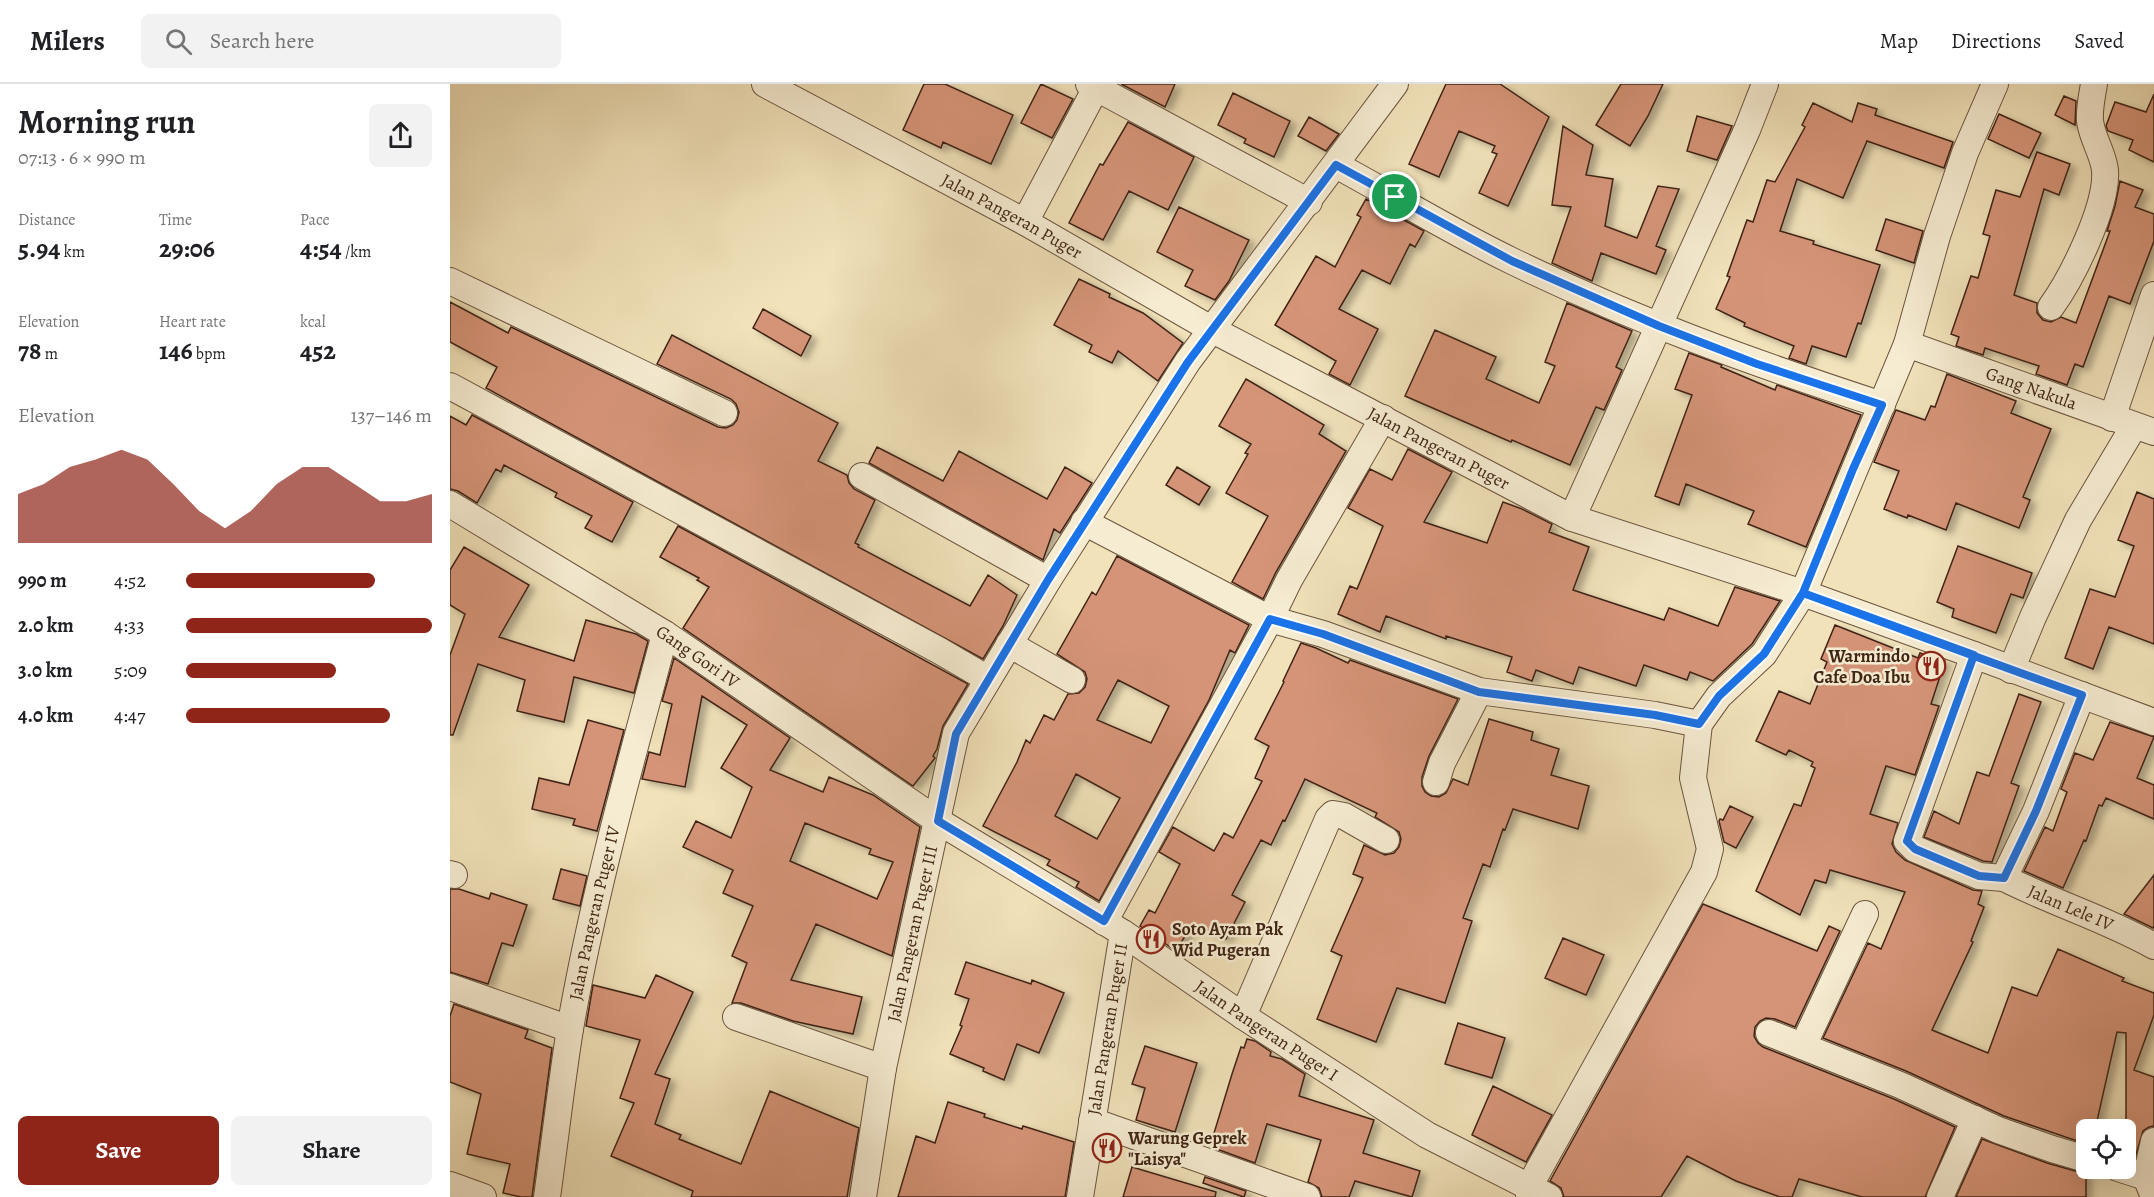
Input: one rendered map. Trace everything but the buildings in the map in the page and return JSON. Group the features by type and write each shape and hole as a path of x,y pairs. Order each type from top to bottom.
{"street":[{"name":"Jalan Pangeran Puger","path":"765,84 1025,222 1211,329 1572,518 1803,593 2154,722"},
{"name":"Jalan Pangeran Puger III","path":"862,1197 883,1068 956,734 1084,522 1188,362 1395,84"},
{"path":"1572,518 1766,84"},
{"path":"1536,1194 1704,872 1710,849 1693,778 1699,724 1719,696 1764,654 1803,593 1907,344 1937,236 1965,153 1995,84"},
{"path":"2050,307 2066,286 2084,248 2106,184 2105,167 2090,121 2094,84"},
{"path":"1025,222 1094,85 1309,202"},
{"path":"1336,165 1512,261 1659,326 1757,364 1882,405"},
{"path":"450,281 724,412"},
{"path":"2011,670 2032,617 2078,520 2133,425 2154,295"},
{"name":"Gang Nakula","path":"1907,344 2133,425"},
{"path":"450,386 940,651 988,680"},
{"name":"Jalan Pangeran Puger II","path":"1080,1197 1092,1121 1113,927 1289,580 1383,418"},
{"path":"862,476 1048,580"},
{"name":"Gang Gori IV","path":"450,504 665,634 938,821"},
{"path":"1084,522 1270,619 1323,634 1479,692 1655,715 1699,724"},
{"name":"Jalan Pangeran Puger IV","path":"547,1197 570,1029 592,922 665,634"},
{"path":"1009,644 1072,680"},
{"path":"1974,655 1907,841 1915,849 1979,876 2004,878"},
{"path":"1436,782 1442,763 1479,692"},
{"name":"Jalan Lele IV","path":"2082,695 2036,811 2004,878 2039,896 2125,930 2154,946"},
{"path":"1243,1016 1328,819 1333,814 1344,816 1386,840"},
{"name":"Jalan Pangeran Puger I","path":"938,821 1113,927 1243,1016 1426,1135 1536,1194"},
{"path":"1803,1046 1865,914"},
{"path":"450,987 570,1029"},
{"path":"736,1017 883,1068"},
{"path":"1769,1033 1900,1085 1998,1130 2076,1156"},
{"path":"1940,1197 1975,1119"},
{"path":"1092,1121 1307,1197"},
{"path":"2136,1179 2150,1187 2154,1141"},
{"path":"450,1185 483,1197"}],"place":[{"name":"Warmindo Cafe Doa Ibu","path":"1931,666"},
{"name":"Soto Ayam Pak Wid Pugeran","path":"1151,939"},
{"name":"Warung Geprek \"Laisya\"","path":"1107,1148"}],"route":[{"path":"1395,197 1336,165 1211,329 1084,522 956,734 938,821 1104,921 1270,619 1323,634 1479,692 1556,700 1699,724 1719,696 1764,654 1803,593 1974,655 1907,841 1915,849 1979,876 2004,878 2036,811 2082,695 2011,670 1974,655 1860,614 1803,593 1853,469 1882,405 1757,364 1659,326 1512,261 1395,197"}]}
